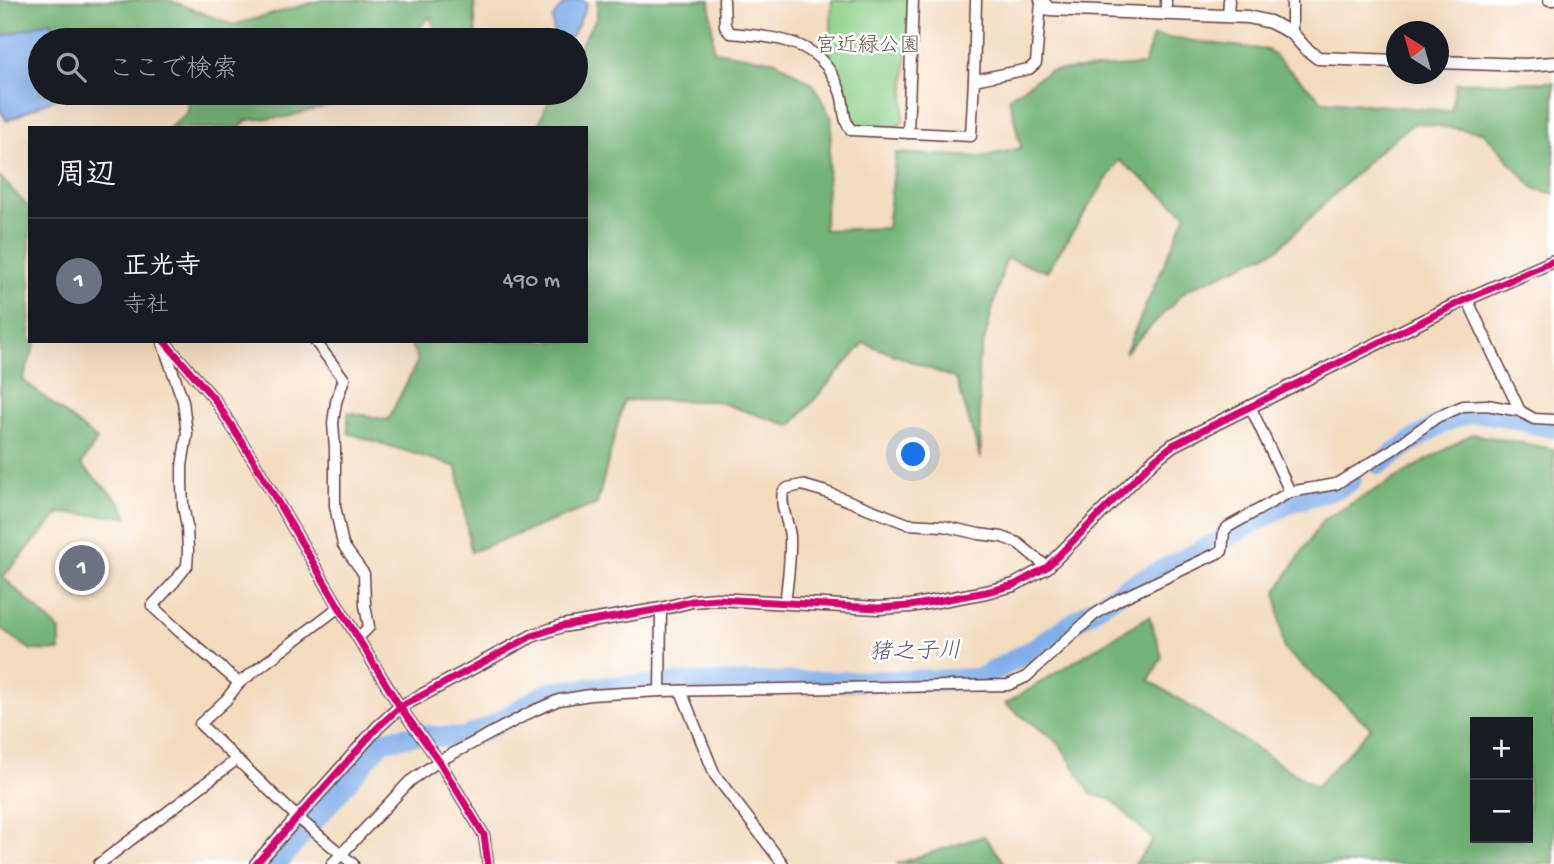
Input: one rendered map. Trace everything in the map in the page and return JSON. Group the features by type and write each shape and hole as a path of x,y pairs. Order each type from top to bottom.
{"street":[{"path":"724,0 724,26 730,33 767,36 796,43 817,55 833,75 842,96 845,123 851,130 971,136 976,0"},
{"path":"908,133 913,0"},
{"path":"1166,0 1166,15"},
{"path":"1228,15 1229,0"},
{"path":"1292,33 1293,0"},
{"path":"974,80 1029,69 1035,63 1041,1"},
{"path":"1041,1 1049,9 1103,6 1166,15 1228,15 1270,22 1292,33 1318,58 1386,61"},
{"path":"1449,62 1526,65 1554,63"},
{"path":"256,864 300,819 378,727 400,707 532,636 562,626 692,601 717,599 878,608 910,606 1014,585 1046,567 1154,459 1173,445 1467,299 1554,261"},
{"path":"1467,299 1520,411"},
{"path":"164,343 183,401 187,434 181,466 188,551 187,566 152,606 239,683"},
{"path":"165,343 215,400 400,707 439,761 484,835 488,864"},
{"path":"317,343 344,379 336,402 333,423 335,506 343,545 364,574 369,627 358,638"},
{"path":"332,864 410,781 439,761 559,700 660,689 681,691 1008,685 1026,677 1094,615 1118,600 1222,551 1224,531 1228,527 1290,492 1336,484 1392,450 1437,416 1463,406 1487,405 1520,411 1534,419 1554,420"},
{"path":"1250,406 1290,492"},
{"path":"785,603 791,561 789,532 781,501 783,492 788,488 802,485 908,524 943,526 1002,537 1017,543 1046,567"},
{"path":"339,607 239,683 200,724 300,819 353,864"},
{"path":"660,689 661,609"},
{"path":"681,691 715,775 783,864"},
{"path":"99,864 236,760"}],"green space":[{"path":"0,0 169,0 233,25 322,0 474,0 475,28 435,28 430,17 419,28 53,28 51,21 0,37"},
{"path":"597,0 710,0 714,51 776,61 814,85 832,119 824,230 887,228 896,153 981,157 1021,148 1009,97 1049,71 1144,65 1153,36 1268,50 1323,101 1451,111 1456,83 1554,82 1554,194 1534,188 1483,132 1415,123 1384,146 1278,249 1186,290 1125,353 1186,214 1119,160 1047,271 1006,258 978,364 981,459 956,379 864,343 791,426 715,401 624,400 597,504 471,552 457,467 348,433 348,412 388,420 418,360 410,343 588,343 588,126 538,126 547,105 588,105 588,32 597,17"},
{"name":"宮近緑公園","path":"832,0 909,0 903,121 896,128 856,127 848,118 848,97 842,79 830,60"},
{"path":"188,105 330,105 287,117 247,120 241,126 171,126 189,111"},
{"path":"0,177 28,207 28,343 35,343 23,380 97,440 81,465 120,502 128,517 59,513 3,577 60,631 60,651 31,650 0,628"},
{"path":"1472,434 1554,449 1554,864 1135,864 1153,840 1112,800 1091,794 1059,743 1005,704 1149,616 1162,657 1149,680 1316,787 1371,728 1284,649 1276,592 1323,520"},
{"path":"984,836 1005,864 896,864"}],"water":[{"path":"572,0 583,0 587,4 576,28 553,28 553,17 561,7"},
{"path":"51,21 53,28 29,28"},
{"path":"28,28 28,105 41,105 7,121 0,110 0,37"}],"waterway":[{"name":"猪之子川","path":"1379,464 1429,430 1457,417 1471,414 1494,414 1554,428"},
{"name":"猪之子川","path":"277,864 382,741 417,735 463,738 488,728 548,693 600,687 981,678 1032,650 1126,588 1291,502 1338,488 1351,480"}],"cycle path":[{"path":"256,864 378,727 400,707 532,636 562,626 692,601 717,599 878,608 910,606 1014,585 1047,567 1155,459 1173,445 1467,299 1554,261"},
{"path":"166,343 215,400 252,458 400,707 439,761 484,835 488,864"}],"place":[{"name":"正光寺","path":"82,568"}]}
